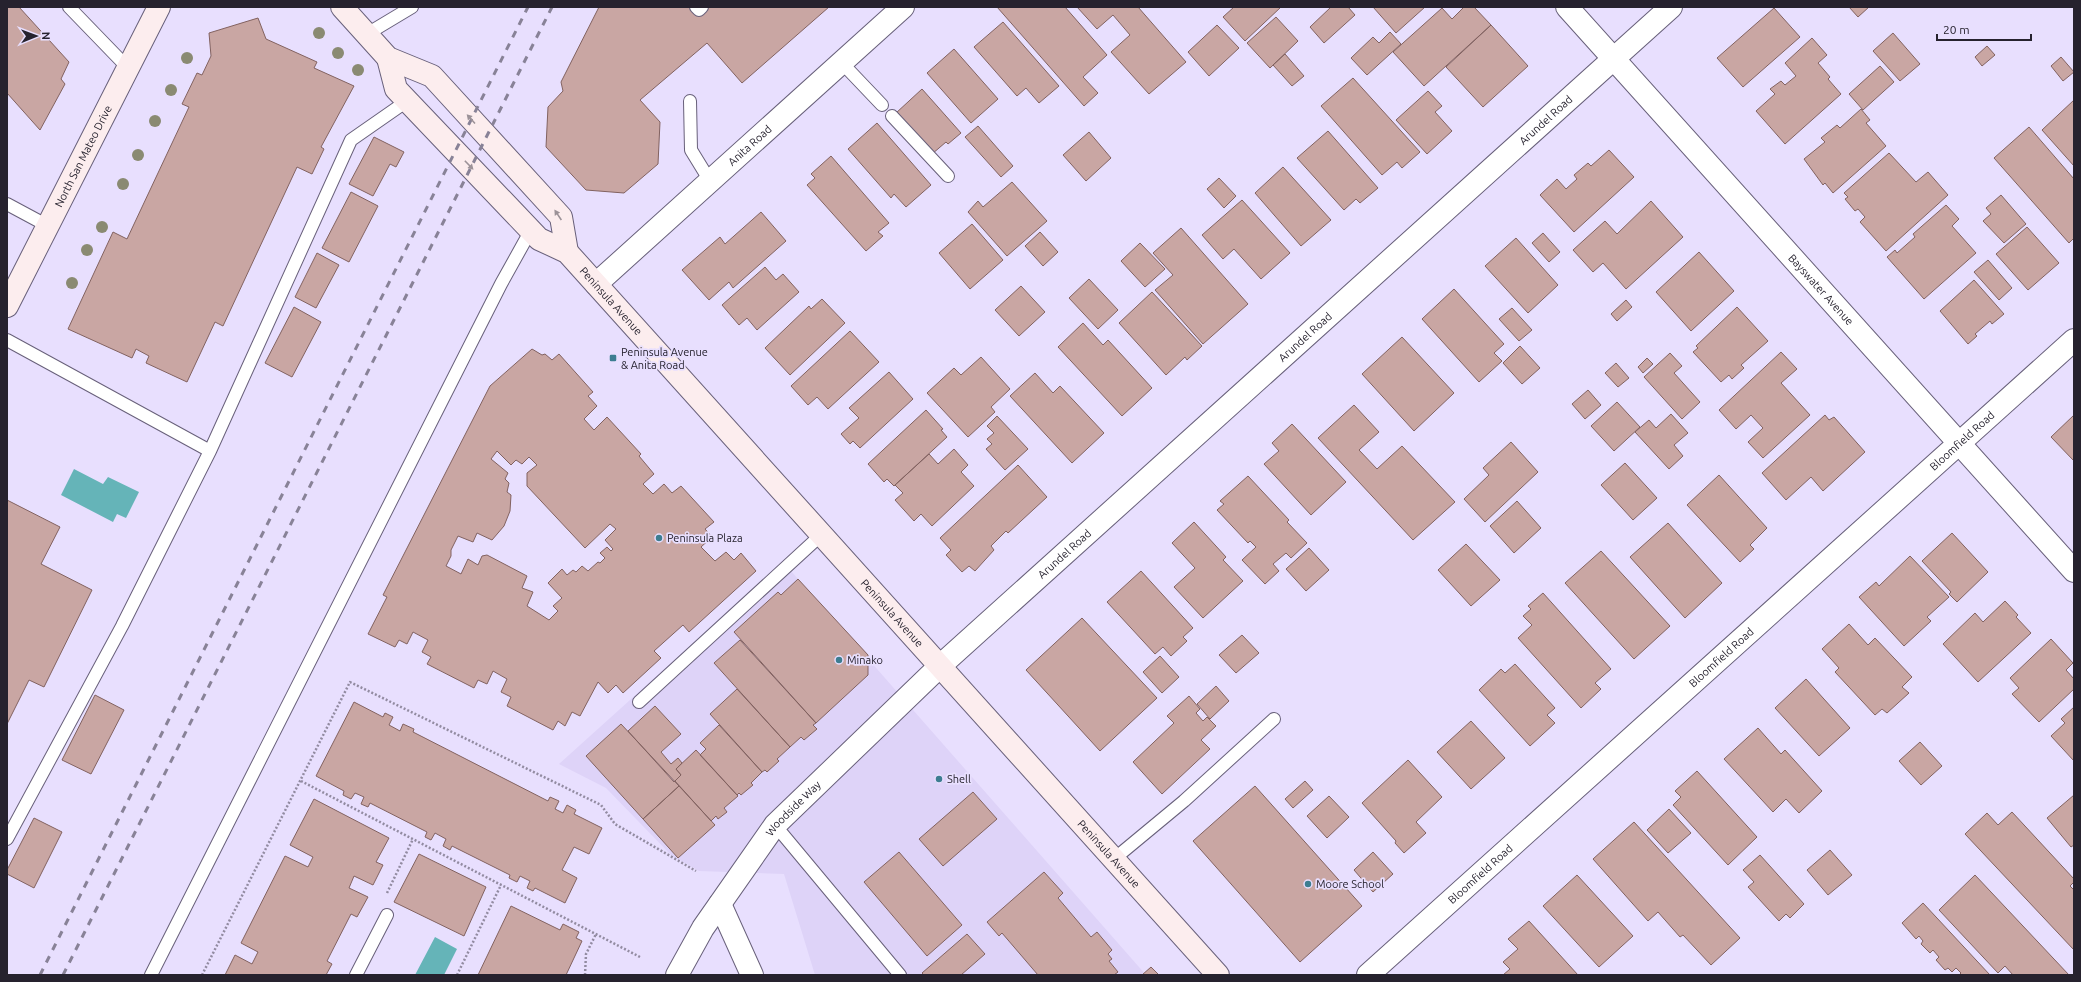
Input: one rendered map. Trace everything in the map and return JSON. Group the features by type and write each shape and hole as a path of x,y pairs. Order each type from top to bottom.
{"main road":[{"name":"North San Mateo Drive","path":"7,306 159,7"},
{"name":"Peninsula Avenue","path":"342,7 388,58 432,76 561,217 566,252"},
{"name":"Peninsula Avenue","path":"388,58 396,89 539,239 566,252 596,284 1218,975"}],"street":[{"name":"Anita Road","path":"596,284 903,7"},
{"name":"Bayswater Avenue","path":"1568,7 2074,571"},
{"name":"Arundel Road","path":"940,666 1671,7"},
{"name":"Bloomfield Road","path":"1368,975 2074,340"},
{"name":"Woodside Way","path":"677,975 703,928 775,825 940,666"},
{"path":"720,904 752,975"}],"lane":[{"path":"69,7 128,68"},
{"path":"367,34 412,7"},
{"path":"696,7 699,10 702,7"},
{"path":"842,62 882,105"},
{"path":"7,838 122,626 210,451 351,140 407,101"},
{"path":"690,101 691,150 710,181"},
{"path":"892,116 948,176"},
{"path":"7,204 48,226"},
{"path":"151,975 501,284 531,230"},
{"path":"7,340 210,451"},
{"path":"639,702 821,535"},
{"path":"1114,859 1184,801 1274,719"},
{"path":"775,825 900,975"},
{"path":"356,975 387,915"}],"path":[{"path":"202,975 350,682 601,805 615,824 696,871"},
{"path":"301,781 640,957"},
{"path":"387,915 385,896 413,839"},
{"path":"457,975 502,885"},
{"path":"585,975 586,954 596,934"}],"shaded area":[{"path":"74,469 103,484 108,477 139,492 126,518 117,514 113,522 61,495"},
{"path":"783,562 1146,975 815,975 784,874 699,871 671,855 606,788 559,764"},
{"path":"435,937 457,949 444,975 415,975"}],"building":[{"path":"7,7 19,7 69,62 61,79 65,84 40,130 7,93"},
{"path":"599,7 829,7 742,83 707,43 640,100 660,122 658,164 624,193 586,190 546,147 548,107 563,91 561,82"},
{"path":"997,7 1065,7 1107,55 1083,77 1098,93 1084,106"},
{"path":"1077,7 1138,7 1186,62 1149,94 1111,52 1130,35 1113,15 1097,29"},
{"path":"1234,7 1281,7 1245,41 1223,17"},
{"path":"1331,7 1348,7 1355,15 1324,43 1310,27"},
{"path":"1373,7 1425,7 1396,33"},
{"path":"1464,7 1474,7 1491,25 1424,86 1393,52 1442,8 1452,19"},
{"path":"1849,7 1869,7 1858,17"},
{"path":"1774,8 1800,37 1743,87 1717,58"},
{"path":"1276,17 1298,41 1270,68 1247,43"},
{"path":"258,18 266,39 317,62 314,68 354,86 321,147 324,149 312,174 297,167 223,326 215,322 187,382 146,363 149,356 136,349 132,358 68,329 113,232 127,239 189,107 182,104 197,73 202,75 211,56 209,33"},
{"path":"1003,22 1059,86 1039,103 1026,88 1017,96 974,47"},
{"path":"1217,25 1239,48 1209,76 1188,52"},
{"path":"1491,25 1528,66 1483,107 1446,67"},
{"path":"1390,32 1401,44 1367,75 1351,58 1373,37 1379,43"},
{"path":"1893,33 1920,64 1900,81 1873,51"},
{"path":"1812,38 1827,55 1818,63 1830,77 1828,79 1841,94 1785,144 1756,111 1775,94 1770,89 1781,81 1785,85 1796,76 1785,63"},
{"path":"1987,46 1995,55 1982,66 1975,57"},
{"path":"954,49 998,99 971,123 927,73"},
{"path":"1285,54 1304,76 1292,86 1273,65"},
{"path":"2061,57 2074,72 2063,81 2051,66"},
{"path":"1880,66 1894,82 1863,110 1849,94"},
{"path":"1353,78 1420,152 1402,168 1397,162 1382,175 1321,106"},
{"path":"922,89 961,133 948,144 946,142 932,154 896,113"},
{"path":"1428,91 1442,106 1435,112 1452,131 1427,154 1396,120"},
{"path":"2074,100 2074,166 2042,130"},
{"path":"1861,109 1870,120 1866,123 1886,146 1833,193 1825,183 1823,185 1804,159 1825,142 1821,138 1837,125 1840,128"},
{"path":"877,123 931,185 906,207 894,194 891,198 848,149"},
{"path":"978,126 1013,166 1001,177 965,137"},
{"path":"2029,127 2074,179 2074,238 2069,243 1994,158"},
{"path":"1328,131 1378,188 1360,203 1356,199 1344,210 1297,158"},
{"path":"1089,132 1111,158 1086,181 1063,155"},
{"path":"374,137 404,152 396,167 390,164 373,196 349,184"},
{"path":"1609,150 1634,177 1574,232 1540,195 1557,179 1566,189 1577,179 1574,175 1588,163 1591,166"},
{"path":"1889,153 1916,182 1928,172 1948,195 1886,251 1860,222 1865,217 1858,209 1855,211 1845,199 1848,197 1844,193"},
{"path":"831,156 889,223 878,232 883,236 866,251 807,185 815,178 811,174"},
{"path":"1283,167 1331,220 1301,246 1255,193"},
{"path":"1219,178 1236,196 1224,208 1207,189"},
{"path":"1012,182 1047,221 1007,256 968,212 978,201 983,207"},
{"path":"351,192 378,206 349,262 322,248"},
{"path":"2001,195 2026,224 2004,243 1983,221 1991,214 1986,208"},
{"path":"1242,200 1290,253 1261,279 1234,249 1223,259 1202,235"},
{"path":"1651,201 1683,237 1626,289 1603,263 1593,272 1573,250 1605,221 1617,234"},
{"path":"1946,205 1959,219 1952,226 1976,253 1924,299 1887,257 1895,250 1897,253 1915,237 1913,234"},
{"path":"761,212 786,241 733,288 729,282 709,300 682,270 720,237 725,244"},
{"path":"972,224 1003,260 970,289 939,253"},
{"path":"2027,227 2059,263 2028,290 1996,254"},
{"path":"1181,228 1248,304 1203,344 1155,290 1173,275 1153,253"},
{"path":"1040,232 1058,252 1043,266 1025,246"},
{"path":"1543,233 1560,252 1549,262 1532,243"},
{"path":"1516,238 1558,285 1528,313 1485,266"},
{"path":"1140,243 1165,269 1145,287 1121,261"},
{"path":"1699,252 1734,291 1691,331 1656,292"},
{"path":"317,253 339,265 316,308 295,297"},
{"path":"1988,260 2012,288 1999,300 1974,272"},
{"path":"765,267 776,280 783,274 799,292 757,330 747,318 739,325 722,305"},
{"path":"1089,279 1118,310 1098,329 1069,298"},
{"path":"1974,280 2004,314 1992,324 1990,321 1975,334 1977,336 1968,344 1940,311"},
{"path":"1021,286 1045,312 1019,336 995,310"},
{"path":"1454,289 1504,344 1494,353 1502,361 1479,382 1422,319"},
{"path":"1152,292 1202,346 1187,360 1185,357 1166,375 1119,323"},
{"path":"822,299 845,323 790,375 765,348 809,306 811,309"},
{"path":"1626,300 1632,307 1617,321 1611,314"},
{"path":"294,307 321,322 292,377 265,363"},
{"path":"1737,307 1768,341 1741,365 1744,368 1732,379 1729,375 1721,382 1693,352 1698,348 1696,346"},
{"path":"1512,308 1532,330 1519,341 1499,319"},
{"path":"1083,323 1103,345 1108,340 1152,388 1122,416 1058,347"},
{"path":"850,331 879,362 828,409 817,397 808,405 791,386"},
{"path":"1402,337 1454,393 1414,431 1362,374"},
{"path":"1520,346 1540,368 1522,384 1503,363"},
{"name":"Peninsula Plaza","path":"532,349 542,355 545,354 552,360 559,354 593,392 588,396 597,406 584,419 594,430 607,417 641,454 639,456 654,474 643,484 653,494 664,484 672,493 681,486 714,522 705,529 712,537 701,547 715,561 726,552 734,560 741,553 756,571 689,632 683,625 654,651 661,658 623,693 616,685 608,693 598,682 580,716 572,712 565,726 558,721 553,730 507,706 511,697 501,692 507,679 493,671 487,684 478,680 474,688 427,664 431,657 422,652 428,640 413,632 407,644 399,640 395,647 368,634 387,597 383,595 490,386","holes":["497,451 511,465 516,460 522,464 529,457 537,465 527,473 527,486 585,548 610,524 616,529 605,540 613,549 611,551 607,547 600,553 605,558 600,563 598,562 588,571 582,566 576,572 573,570 567,575 562,569 548,583 562,598 553,606 558,611 549,620 527,606 533,592 522,588 527,576 487,555 482,556 478,565 468,559 461,574 446,566 451,556 451,550 458,536 473,542 477,533 492,540 504,526 510,511 511,495 507,492 509,483 505,479 508,473 491,459"]},
{"path":"1781,352 1797,369 1781,383 1810,415 1763,458 1748,442 1763,428 1751,415 1736,429 1719,410"},
{"path":"1670,353 1682,366 1674,373 1700,402 1682,419 1644,377"},
{"path":"981,357 1010,389 991,407 995,412 968,437 927,393 954,368 961,375"},
{"path":"1647,358 1653,364 1643,373 1638,367"},
{"path":"1616,363 1629,378 1618,387 1605,373"},
{"path":"889,372 913,399 860,448 853,441 850,444 841,434 859,418 849,408"},
{"path":"1035,373 1053,393 1060,386 1104,433 1072,463 1010,396"},
{"path":"1588,390 1601,405 1585,419 1572,404"},
{"path":"1617,402 1640,427 1614,451 1591,426"},
{"path":"1354,405 1379,432 1359,450 1377,469 1402,446 1455,502 1413,540 1318,438"},
{"path":"926,410 943,429 941,430 947,437 894,486 887,479 884,482 868,464"},
{"path":"1671,414 1688,433 1674,445 1683,456 1669,469 1635,432 1649,420 1656,428"},
{"path":"1825,415 1829,420 1834,417 1865,452 1823,491 1811,477 1786,500 1762,473"},
{"path":"2074,415 2074,461 2051,437"},
{"path":"997,416 1028,449 1005,470 986,449 992,444 987,439 994,433 987,426"},
{"path":"1292,424 1346,482 1311,515 1264,464 1279,451 1272,443"},
{"path":"1511,442 1538,472 1485,522 1464,499 1489,475 1483,468"},
{"path":"954,449 968,465 961,472 974,486 932,526 921,514 914,521 895,500 903,493 895,485 929,454 938,464"},
{"path":"1625,463 1657,498 1633,520 1601,485"},
{"path":"1018,465 1047,497 1008,533 1006,531 991,546 994,550 975,571 969,566 962,572 946,555 951,550 940,538"},
{"path":"1719,475 1767,528 1750,545 1754,549 1740,562 1687,505"},
{"path":"1248,476 1289,520 1287,522 1307,543 1291,558 1286,553 1273,564 1279,571 1265,584 1242,560 1256,547 1250,541 1248,543 1217,510 1224,504 1220,501"},
{"path":"7,500 60,527 41,564 92,590 44,687 29,680 7,724"},
{"path":"1517,501 1541,528 1514,553 1490,526"},
{"path":"1194,522 1226,557 1223,560 1243,581 1203,618 1174,587 1195,568 1172,543"},
{"path":"1668,523 1722,583 1685,618 1630,557"},
{"path":"1952,533 1988,572 1957,602 1949,594 1951,592 1922,561"},
{"path":"1466,544 1500,580 1471,606 1438,570"},
{"path":"1309,548 1329,570 1306,591 1286,569"},
{"path":"1601,551 1670,626 1634,659 1565,583"},
{"path":"1910,556 1949,597 1927,617 1931,621 1904,646 1859,597 1876,582 1879,586"},
{"path":"1141,571 1193,628 1183,637 1187,641 1171,656 1163,647 1155,654 1107,602"},
{"path":"798,579 868,655 868,675 816,723 734,632 778,592 781,595"},
{"path":"1543,593 1611,669 1595,683 1601,689 1581,708 1518,638 1532,625 1523,616 1531,609 1528,606"},
{"path":"2005,601 2018,615 2016,617 2031,633 1978,682 1943,644 1975,613 1983,622"},
{"path":"1082,618 1157,698 1100,751 1026,670"},
{"path":"1849,624 1868,645 1875,638 1912,677 1902,687 1909,693 1887,713 1882,709 1875,715 1835,672 1839,668 1822,649"},
{"path":"1242,635 1259,653 1236,673 1219,655"},
{"path":"2051,639 2073,663 2066,670 2074,679 2074,689 2039,722 2012,694 2019,688 2010,678"},
{"path":"740,640 816,723 813,725 817,729 804,740 801,737 790,747 714,663"},
{"path":"1160,656 1179,677 1162,693 1143,672"},
{"path":"1515,664 1555,708 1547,715 1555,723 1530,746 1479,690 1501,669 1505,673"},
{"path":"1806,679 1850,728 1819,756 1775,708"},
{"path":"1216,686 1229,701 1210,719 1197,704"},
{"path":"737,689 790,747 777,759 779,761 767,772 765,770 762,772 710,714"},
{"path":"95,695 124,710 91,774 62,760"},
{"path":"1189,696 1200,709 1196,713 1203,721 1207,717 1216,726 1201,740 1210,749 1162,794 1133,762 1174,723 1167,716"},
{"path":"354,702 383,717 385,713 393,717 389,725 400,731 403,724 414,729 413,732 548,801 550,797 559,801 555,809 563,813 567,805 576,810 574,814 602,828 589,854 574,847 562,870 577,878 565,903 535,888 533,891 527,888 530,881 520,876 517,882 509,878 510,875 452,846 450,850 443,846 446,839 435,833 431,840 425,837 427,832 370,803 368,807 361,804 364,797 355,793 351,799 343,795 344,791 316,776"},
{"path":"655,706 681,734 661,752 671,764 678,758 682,763 676,769 681,775 674,782 628,731"},
{"path":"2074,707 2074,761 2051,736 2065,723 2061,719"},
{"path":"1471,721 1505,758 1471,789 1437,752"},
{"path":"621,724 679,786 643,819 586,756"},
{"path":"719,725 762,772 751,783 753,785 741,795 739,793 737,795 700,755 706,749 700,743"},
{"path":"1758,728 1781,754 1785,750 1822,791 1799,813 1786,799 1773,812 1724,759"},
{"path":"1920,742 1942,766 1921,785 1899,761"},
{"path":"696,750 738,796 724,808 727,812 718,819 716,816 711,821 675,781 681,775 676,769"},
{"path":"1408,760 1442,797 1416,822 1426,833 1404,853 1395,843 1396,841 1362,803"},
{"path":"1697,771 1757,837 1728,865 1673,805 1681,797 1675,791"},
{"path":"1305,781 1313,790 1293,808 1285,799"},
{"path":"679,786 715,825 678,858 643,819"},
{"path":"1255,786 1362,906 1300,962 1193,841"},
{"path":"973,792 997,819 943,866 919,839"},
{"path":"2074,795 2074,845 2071,847 2047,818"},
{"path":"1329,796 1349,817 1327,838 1307,816"},
{"path":"314,799 389,838 376,862 383,865 373,885 354,876 349,888 368,897 357,917 351,914 327,961 332,964 326,975 225,975 235,955 252,964 258,952 241,943 285,856 308,867 313,857 290,845"},
{"path":"1669,809 1691,833 1668,853 1647,830"},
{"path":"2012,812 2074,879 2074,882 2070,886 2074,890 2074,950 1965,834 1987,813 1998,825"},
{"path":"34,818 62,832 34,888 7,874 7,870"},
{"path":"1634,822 1740,938 1711,965 1683,935 1680,937 1658,912 1648,921 1593,859"},
{"path":"1830,850 1852,875 1828,895 1807,870"},
{"path":"899,852 962,925 927,956 864,882"},
{"path":"1373,852 1393,874 1373,892 1354,870"},
{"path":"419,854 486,887 464,936 394,902"},
{"path":"1760,855 1804,904 1790,918 1786,914 1779,921 1748,887 1754,882 1743,870"},
{"path":"1044,872 1063,893 1058,898 1091,937 1097,932 1112,950 1108,954 1112,959 1109,961 1118,972 1114,975 1038,975 1002,933 999,936 987,922"},
{"path":"1577,875 1633,936 1599,967 1543,906"},
{"path":"1975,875 2069,975 2013,975 2005,966 1998,973 1939,910"},
{"path":"1923,903 1990,975 1959,975 1961,973 1956,968 1952,972 1948,968 1945,970 1936,960 1939,957 1933,950 1930,953 1921,944 1923,941 1919,936 1916,939 1902,923"},
{"path":"511,906 560,930 563,924 579,932 576,938 582,941 566,975 478,975"},
{"path":"1529,921 1578,975 1503,975 1510,969 1503,962 1518,949 1508,939"},
{"path":"967,934 985,954 961,975 924,975 922,973"},
{"path":"1151,967 1159,975 1142,975"}],"railway":[{"path":"40,975 528,7"},
{"path":"63,975 552,7"}],"place":[{"name":"Peninsula Avenue & Anita Road","path":"613,358"},
{"name":"Peninsula Plaza","path":"659,538"},
{"name":"Minako","path":"839,660"},
{"name":"Shell","path":"939,779"},
{"name":"Moore School","path":"1308,884"}]}
